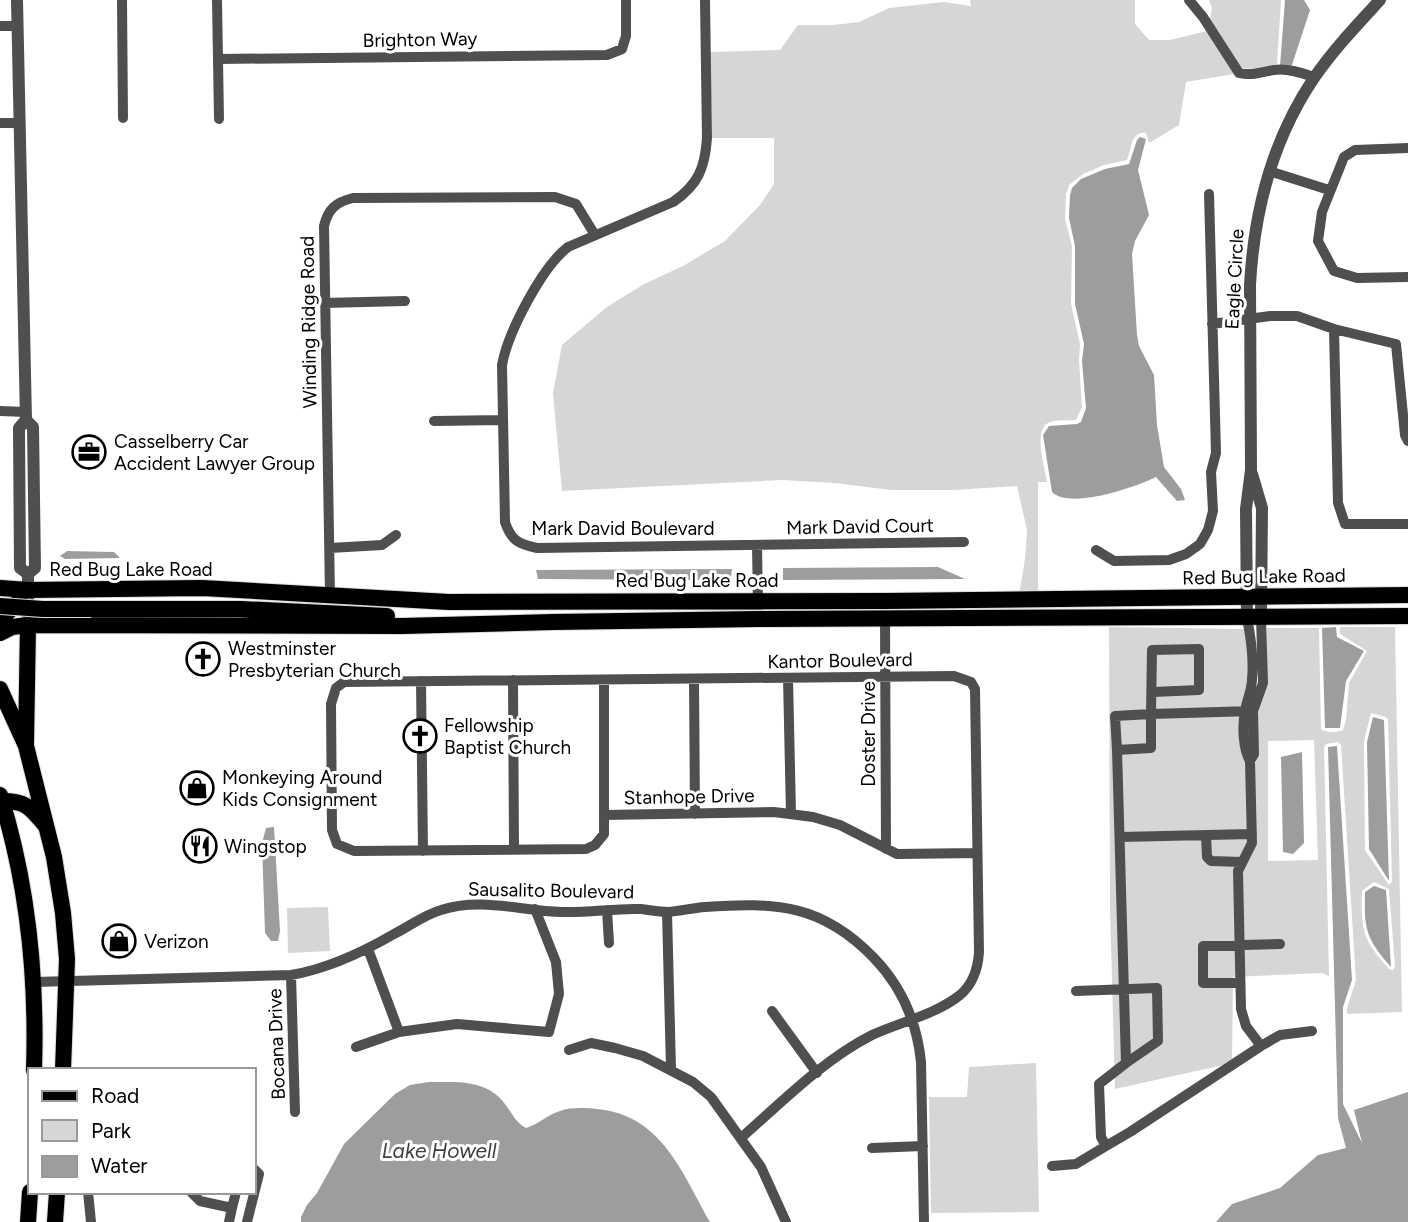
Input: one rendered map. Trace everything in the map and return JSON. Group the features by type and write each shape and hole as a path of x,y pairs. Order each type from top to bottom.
{"main road":[{"path":"0,588 28,582"},
{"name":"Red Bug Lake Road","path":"0,620 28,582 202,588 449,602 1408,596"},
{"path":"886,619 904,607 986,606 997,600"},
{"path":"0,606 43,609 242,609 554,622"},
{"name":"Red Bug Lake Road","path":"0,633 12,627 28,625 402,626 758,619 1408,616"},
{"path":"26,746 28,625"},
{"path":"0,689 26,746 48,830 63,913 66,980 63,1068"},
{"path":"34,1068 34,982 29,923 1,798 19,801 30,808 48,830"},
{"path":"28,1222 30,1194"},
{"path":"55,1222 57,1194"}],"street":[{"path":"18,0 26,416 19,428 20,568 28,582 28,625"},
{"path":"122,0 123,118"},
{"path":"217,0 219,119"},
{"name":"Brighton Way","path":"218,59 607,55 622,49 626,36 626,0"},
{"name":"Mark David Boulevard","path":"705,0 707,138 701,171 687,192 673,202 568,247 556,255 505,348 502,365 505,522 513,540 537,548 757,545"},
{"path":"1189,0 1239,73 1261,74 1275,70 1314,77"},
{"name":"Eagle Circle","path":"1254,617 1262,508 1251,470 1250,285 1255,229 1269,171 1292,114 1314,77 1380,0"},
{"path":"0,26 18,26"},
{"path":"0,123 19,123"},
{"path":"1408,148 1355,150 1344,157 1322,212 1318,241 1334,271 1357,278 1408,277"},
{"path":"1269,171 1329,190"},
{"path":"1096,550 1114,561 1169,561 1200,544 1208,530 1213,511 1211,472 1216,453 1209,194"},
{"name":"Winding Ridge Road","path":"330,596 324,303 326,215 332,207 353,198 555,197 576,204 595,235"},
{"path":"324,303 405,301"},
{"path":"1212,324 1251,318 1297,316 1334,329 1396,344 1405,404 1405,435 1408,441"},
{"path":"1334,329 1338,503 1345,524 1408,524"},
{"path":"0,411 26,416"},
{"path":"434,421 503,420"},
{"path":"330,548 382,545 396,535"},
{"name":"Mark David Court","path":"757,545 964,542"},
{"path":"757,545 758,619"},
{"path":"1254,617 1252,680 1245,753 1250,761 1252,843 1238,871 1241,1009 1247,1026 1261,1046"},
{"name":"Doster Drive","path":"886,619 887,849"},
{"path":"1116,750 1151,748 1152,650 1199,649 1199,691 1153,692"},
{"name":"Kantor Boulevard","path":"337,844 331,816 331,704 336,688 344,682 954,676 971,682 975,689 979,952 974,975 960,994 872,1035 817,1073 741,1138"},
{"path":"788,678 791,814"},
{"path":"513,680 514,849"},
{"path":"694,680 695,814"},
{"path":"421,681 423,851"},
{"path":"604,681 604,815"},
{"path":"1126,1063 1115,716 1249,711"},
{"name":"Stanhope Drive","path":"337,844 354,851 586,849 600,841 604,834 604,815 775,812 840,825 897,854 977,853"},
{"path":"1120,837 1252,834"},
{"path":"1206,835 1207,857 1211,861 1242,862"},
{"name":"Sausalito Boulevard","path":"34,982 291,975 310,972 368,948 416,920 453,907 489,904 562,912 642,909 667,912 703,907 763,905 821,917 870,953 888,973 901,994 919,1040 924,1222"},
{"path":"356,1047 399,1032 457,1024 549,1032 559,994 556,962 535,909"},
{"path":"607,910 609,943"},
{"path":"667,912 671,1069"},
{"path":"1240,983 1203,983 1203,946 1280,944"},
{"path":"368,948 399,1032"},
{"name":"Bocana Drive","path":"291,975 295,1112"},
{"path":"1076,991 1157,988 1158,1041 1099,1084 1101,1137 1106,1146"},
{"path":"772,1011 817,1073"},
{"path":"1052,1166 1076,1164 1142,1125 1280,1035 1312,1031"},
{"path":"569,1050 591,1043 643,1056 693,1082 711,1097 761,1167 786,1222"},
{"path":"872,1148 923,1146"},
{"path":"88,1194 91,1222"},
{"path":"193,1194 200,1200 232,1208"},
{"path":"229,1222 236,1194"},
{"path":"247,1222 254,1194"}],"green space":[{"path":"970,0 1135,0 1135,24 1149,40 1170,40 1207,31 1234,74 1186,82 1179,125 1149,143 1146,133 1137,135 1127,160 1104,165 1083,174 1069,185 1065,219 1072,246 1071,304 1080,344 1082,407 1076,420 1048,423 1041,433 1047,482 1038,482 1038,595 1019,595 1027,530 1017,486 891,490 782,480 562,491 553,393 562,345 607,307 725,241 760,205 774,184 774,138 712,138 710,52 780,50 798,25 859,22 889,8 944,2 971,6"},
{"path":"1209,0 1281,0 1277,64 1260,69 1241,68 1210,19 1212,8"},
{"path":"1109,627 1245,629 1249,673 1240,723 1240,745 1248,765 1256,763 1257,712 1267,683 1267,628 1319,628 1321,729 1338,732 1343,730 1346,720 1349,683 1367,651 1340,634 1340,627 1395,627 1402,1012 1347,1014 1356,980 1341,745 1338,742 1326,744 1324,747 1329,976 1322,973 1233,977 1232,1063 1115,1089 1110,907","holes":["1371,713 1388,720 1392,881 1389,885 1365,850 1364,741","1314,740 1318,860 1268,861 1268,741","1374,882 1389,889 1395,966 1393,970 1380,959 1368,941 1363,925 1362,891"]},
{"path":"328,907 330,951 288,953 287,908"},
{"path":"1036,1063 1039,1212 931,1213 929,1097 967,1097 969,1067"}],"water":[{"path":"1285,0 1304,0 1310,10 1290,71 1280,66"},
{"path":"1140,137 1146,139 1138,170 1149,215 1135,241 1132,254 1137,335 1139,346 1154,375 1157,425 1164,467 1181,489 1185,500 1177,501 1156,477 1103,495 1073,499 1061,497 1052,492 1043,435 1049,426 1081,422 1086,408 1082,361 1084,344 1075,304 1075,246 1069,218 1070,195 1072,188 1081,179 1105,169 1129,164"},
{"path":"67,551 114,552 120,558 65,559 60,556"},
{"path":"938,567 965,579 783,580 783,568"},
{"path":"732,569 730,584 699,580 538,579 536,570"},
{"path":"1336,627 1337,637 1364,651 1346,681 1340,728 1325,728 1322,628"},
{"path":"1373,717 1384,720 1389,881 1369,849 1367,742"},
{"path":"1337,746 1352,980 1343,1007 1343,1104 1362,1143 1354,1110 1408,1092 1408,1222 1216,1222 1232,1204 1280,1188 1318,1155 1346,1148 1338,1118 1328,747"},
{"path":"1302,752 1304,843 1293,854 1283,852 1281,757"},
{"path":"274,827 280,931 278,941 271,941 265,933 262,843 266,828"},
{"path":"1374,886 1386,890 1391,967 1376,948 1366,925 1365,892"},
{"name":"Lake Howell","path":"429,1082 471,1084 489,1090 498,1096 516,1120 526,1128 555,1113 573,1108 597,1109 638,1122 654,1134 667,1149 710,1222 301,1222 307,1205 317,1193 344,1144 395,1094 410,1085"}],"place":[{"name":"Casselberry Car Accident Lawyer Group","path":"89,452"},
{"name":"Westminster Presbyterian Church","path":"203,659"},
{"name":"Fellowship Baptist Church","path":"420,736"},
{"name":"Monkeying Around Kids Consignment","path":"197,788"},
{"name":"Wingstop","path":"200,846"},
{"name":"Verizon","path":"119,941"}]}
